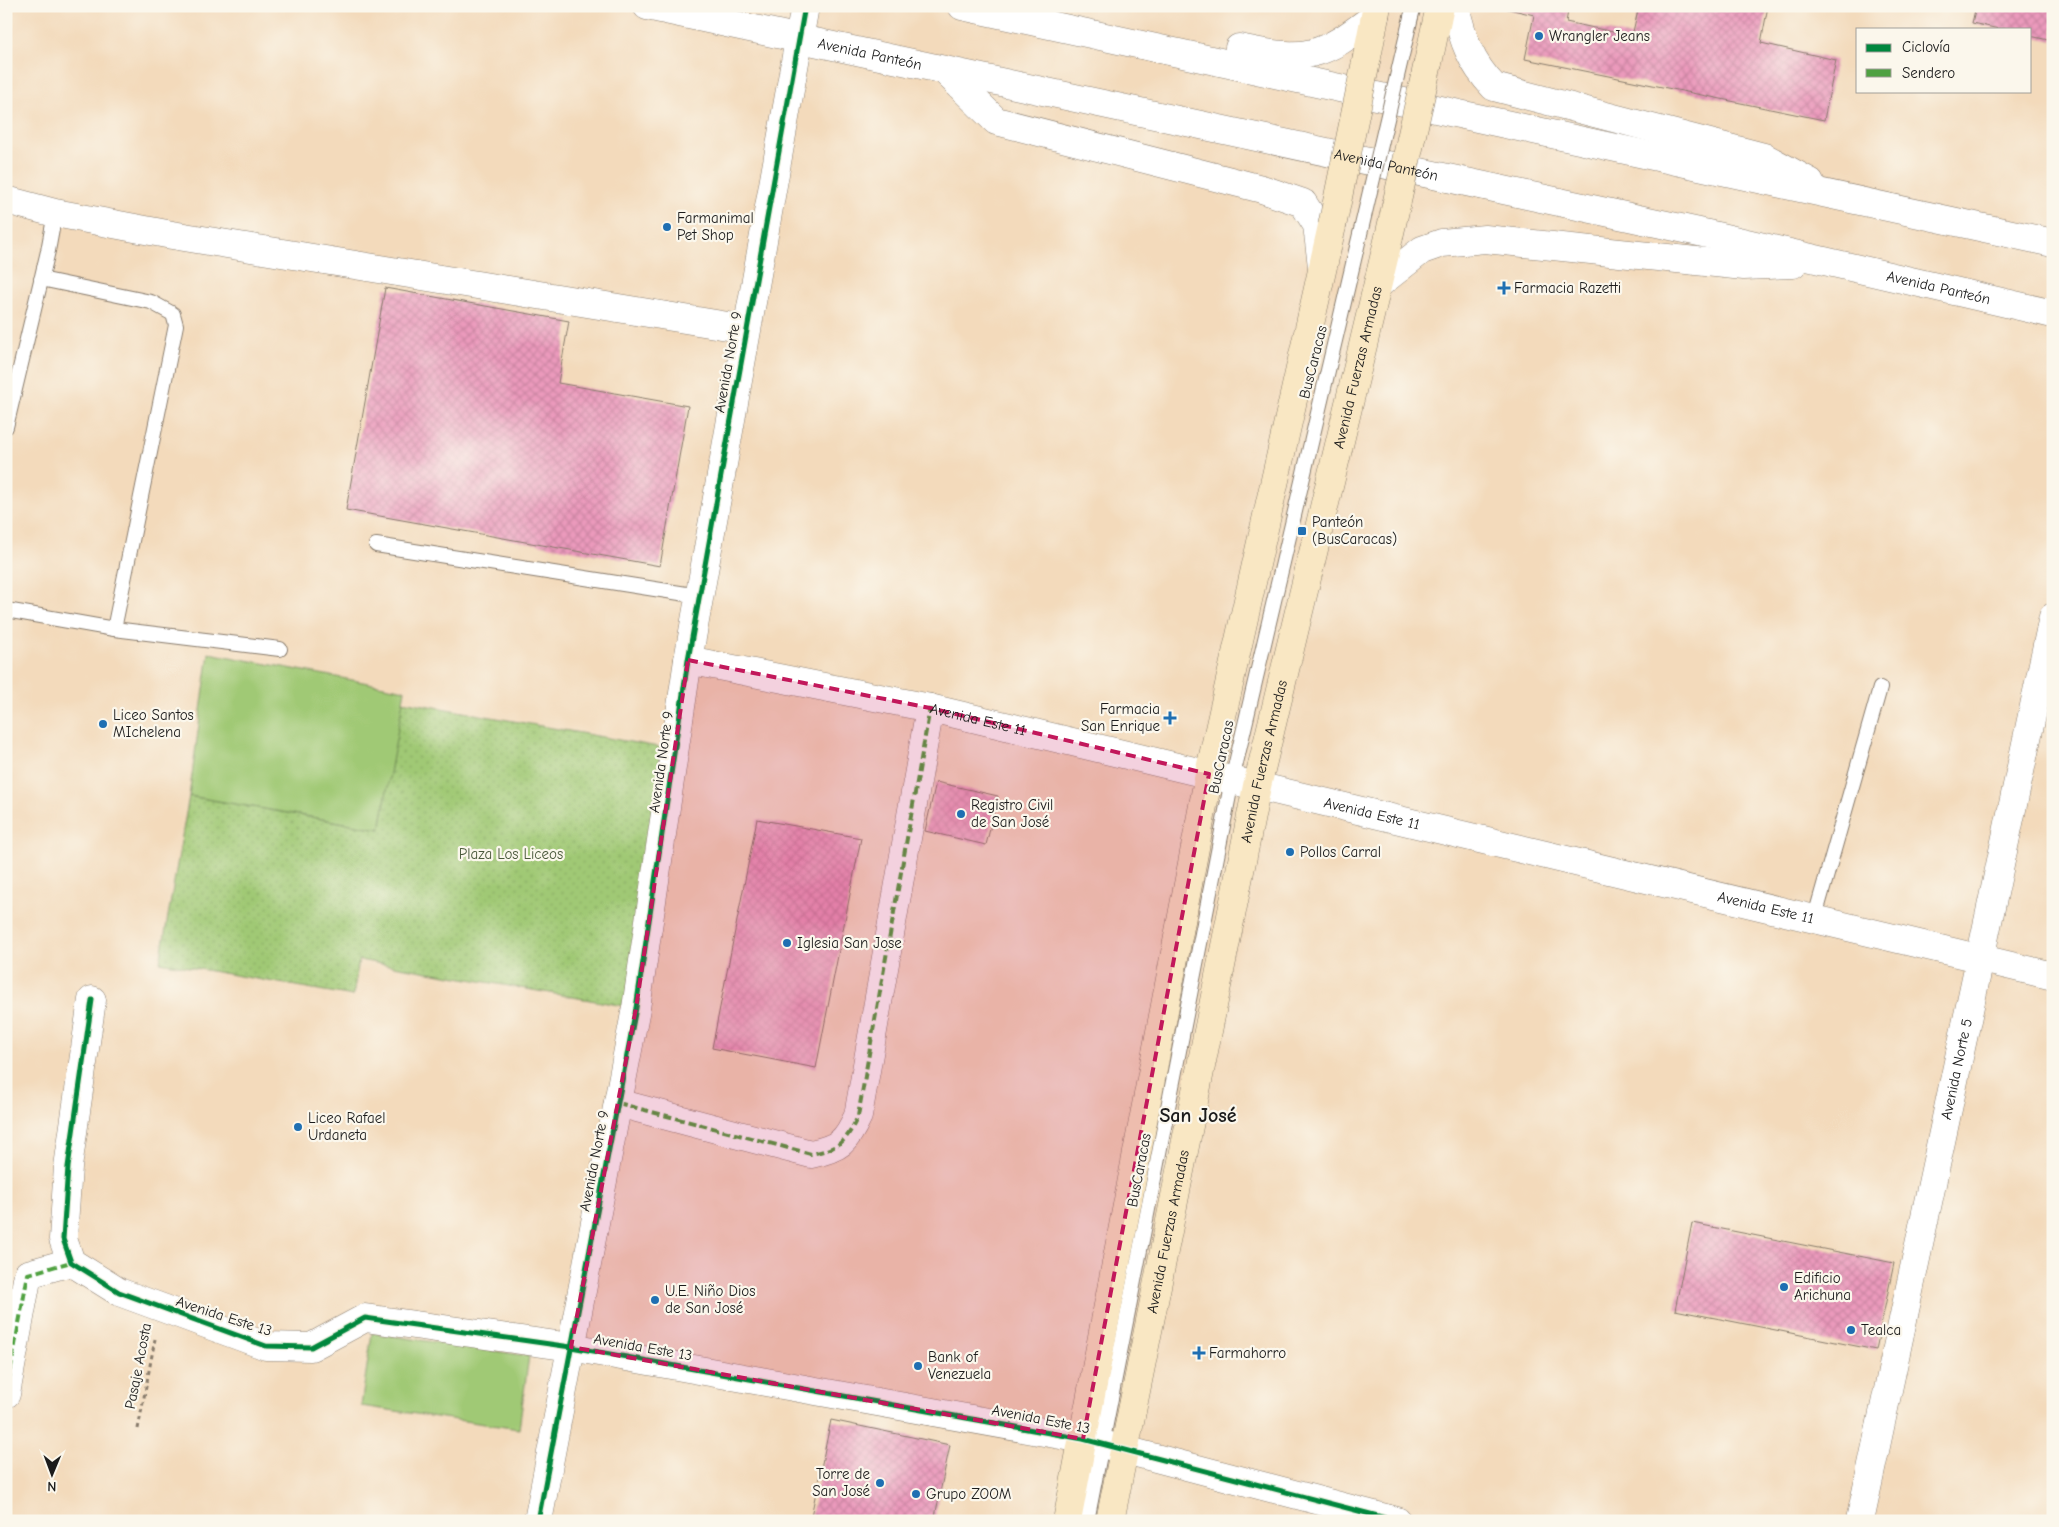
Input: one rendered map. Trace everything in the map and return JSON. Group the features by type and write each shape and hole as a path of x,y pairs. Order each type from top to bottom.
{"main road":[{"name":"Avenida Fuerzas Armadas","path":"1110,1521 1104,1444 1233,780 1379,284 1440,6"},
{"name":"Avenida Fuerzas Armadas","path":"1066,1521 1104,1444 1233,780 1323,271 1376,11"}],"street":[{"name":"Avenida Panteón","path":"647,6 1689,230 1825,263 2053,314"},
{"name":"Avenida Norte 9","path":"538,1521 636,1008 688,660 805,6"},
{"path":"963,6 971,6"},
{"path":"963,6 2053,243"},
{"path":"1455,6 1463,40 1479,71 1494,87 1764,157 1840,197"},
{"path":"1044,7 1273,55 1308,56 1336,45 1376,11"},
{"path":"946,71 996,121 1262,189 1303,203 1317,225 1323,271"},
{"path":"6,200 55,213 172,235 746,329"},
{"name":"Avenida Panteón","path":"1379,284 1422,250 1442,243 1485,239 1744,266 1825,263"},
{"name":"Avenida Norte 5","path":"1860,1521 2053,617"},
{"name":"Avenida Este 11","path":"688,660 930,708 2053,976"},
{"path":"618,1103 811,1154 832,1150 847,1138 858,1116 930,708"},
{"path":"7,1390 28,1274 71,1262 62,1239 68,1167 92,1000"},
{"name":"Avenida Este 13","path":"71,1262 119,1292 266,1346 311,1347 365,1318 571,1347 1104,1444 1397,1521"}],"lane":[{"name":"BusCaracas","path":"1233,780 1413,12"},
{"path":"6,427 42,280 55,213"},
{"path":"42,280 151,302 173,314 176,325 114,629"},
{"path":"376,545 699,596"},
{"path":"6,610 114,629 280,649"},
{"path":"1814,920 1880,688"},
{"path":"1087,1521 1104,1444"}],"highlighted area":[{"path":"688,660 930,708 1209,774 1083,1439 571,1347 636,1008"}],"green space":[{"path":"209,653 405,690 380,829 189,796"},
{"name":"Plaza Los Liceos","path":"402,701 675,750 636,1008 359,960 353,996 160,962 189,796 380,829"},
{"path":"372,1333 529,1356 519,1429 361,1406"}],"building":[{"path":"1496,6 1569,6 1566,22 1632,36 1639,6 1768,6 1761,43 1836,60 1824,120 1525,59 1534,15"},
{"path":"1976,6 2053,6 2053,41 2032,36 2032,28 1994,28 1972,23"},
{"path":"385,288 569,321 558,383 688,406 660,566 346,510"},
{"name":"Registro Civil de San José","path":"936,782 998,796 986,845 925,831"},
{"name":"Iglesia San Jose","path":"757,819 861,838 816,1068 712,1048"},
{"name":"Edificio Arichuna","path":"1692,1223 1894,1263 1876,1350 1675,1310"},
{"name":"Torre de San José","path":"831,1420 950,1445 934,1521 810,1521"}],"marked path":[{"path":"618,1103 811,1154 829,1149 846,1138 858,1116 930,708"},
{"path":"6,1394 28,1274 71,1262"}],"cycle path":[{"path":"538,1521 636,1008 688,660 805,6"},
{"path":"92,1000 68,1167 63,1239 71,1262 119,1292 266,1346 311,1347 365,1318 571,1347 1083,1439 1397,1521"}],"place":[{"name":"Wrangler Jeans","path":"1539,36"},
{"name":"Farmanimal Pet Shop","path":"667,227"},
{"name":"Farmacia Razetti","path":"1504,288"},
{"name":"Panteón (BusCaracas)","path":"1302,531"},
{"name":"Farmacia San Enrique","path":"1170,718"},
{"name":"Liceo Santos MIchelena","path":"103,724"},
{"name":"Registro Civil de San José","path":"961,814"},
{"name":"Pollos Carral","path":"1290,852"},
{"name":"Iglesia San Jose","path":"787,943"},
{"name":"Liceo Rafael Urdaneta","path":"298,1127"},
{"name":"Edificio Arichuna","path":"1784,1287"},
{"name":"U.E. Niño Dios de San José","path":"655,1300"},
{"name":"Tealca","path":"1851,1330"},
{"name":"Farmahorro","path":"1199,1353"},
{"name":"Bank of Venezuela","path":"918,1366"},
{"name":"Torre de San José","path":"880,1483"},
{"name":"Grupo ZOOM","path":"916,1494"}],"district":[{"name":"San José","path":"1198,1115"}]}
